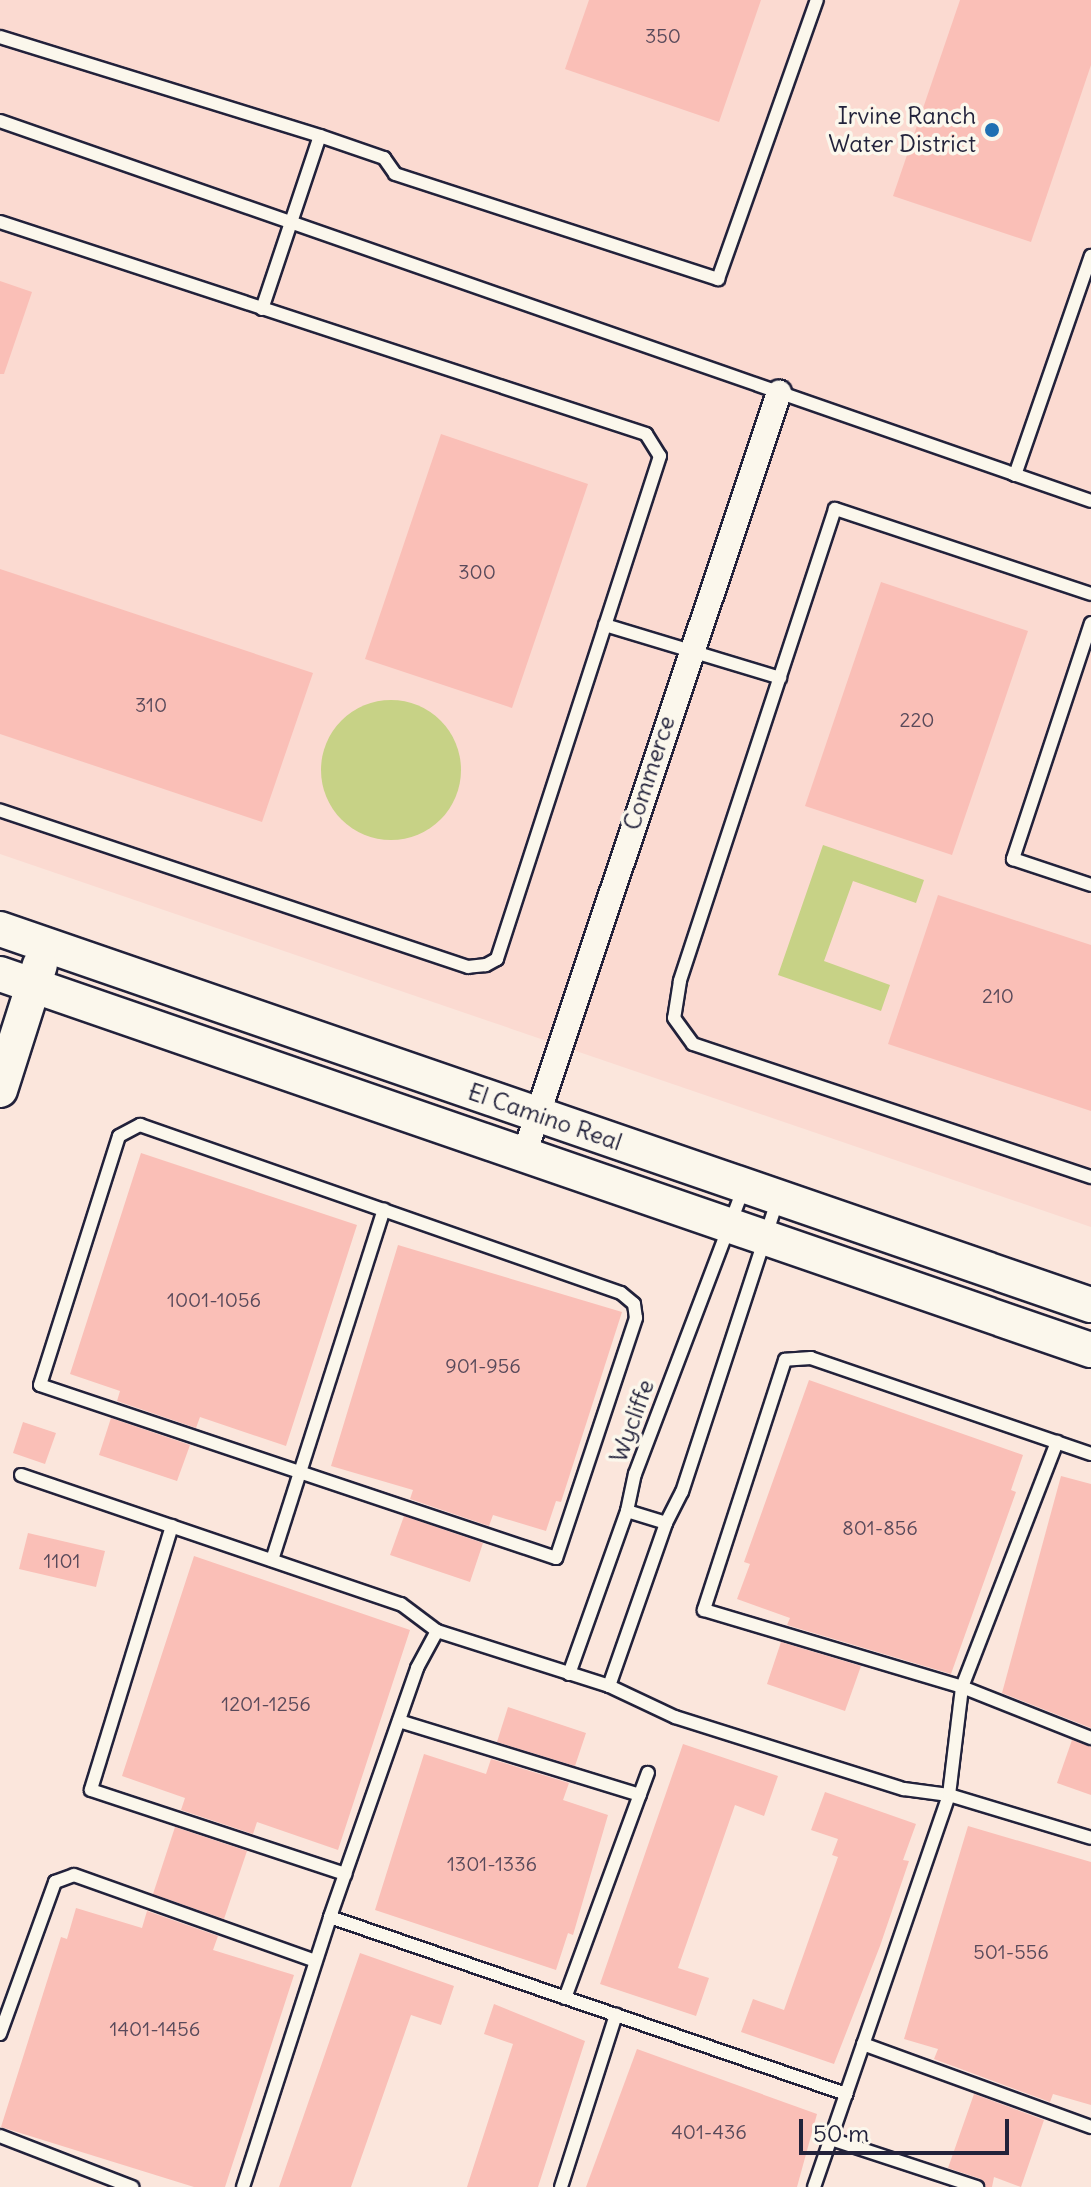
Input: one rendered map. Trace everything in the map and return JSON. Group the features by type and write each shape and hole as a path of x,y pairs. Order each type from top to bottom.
{"main road":[{"name":"El Camino Real","path":"0,929 1091,1305"},
{"path":"0,1090 47,946"},
{"name":"El Camino Real","path":"0,974 1091,1350"}],"street":[{"name":"Commerce","path":"524,1155 689,650 779,393"}],"lane":[{"path":"0,37 320,136 384,158 395,174 718,279 817,0"},
{"path":"0,121 1091,501"},
{"path":"262,309 320,136"},
{"path":"0,222 646,434 660,456 497,959 486,965 468,967 0,810"},
{"path":"1015,475 1091,256"},
{"path":"1091,594 835,509 674,1001 681,1035 693,1044 1091,1177"},
{"path":"1091,623 1013,859 1091,885"},
{"path":"605,625 780,678"},
{"path":"140,1125 384,1209 621,1293 634,1304 636,1318 556,1558 300,1471 40,1385 119,1136 128,1127 140,1125"},
{"name":"Wycliffe","path":"569,1674 627,1511 635,1474 744,1186"},
{"path":"609,1686 666,1523 682,1492 778,1198"},
{"path":"272,1560 384,1209"},
{"path":"1091,1454 811,1358 785,1360 704,1610 962,1687 1091,1738"},
{"path":"814,2187 949,1795 962,1687 1057,1442"},
{"path":"21,1475 401,1604 437,1631 609,1686 703,1726 904,1789 949,1795 1091,1838"},
{"path":"627,1511 666,1523"},
{"path":"172,1526 91,1790 345,1874"},
{"path":"243,2187 345,1874 399,1721 437,1631"},
{"path":"399,1721 640,1795"},
{"path":"565,1998 648,1773"},
{"path":"0,2034 55,1882 74,1875 315,1961"},
{"path":"330,1917 846,2094"},
{"path":"561,2187 616,2015"},
{"path":"863,2044 1091,2127"},
{"path":"0,2136 132,2187"},
{"path":"831,2139 977,2187"}],"shaded area":[{"path":"0,0 1091,0 1091,1227 0,854"}],"green space":[{"path":"391,700 418,706 440,721 455,743 461,770 455,797 440,819 418,834 391,840 364,834 342,819 327,797 321,770 327,743 342,721 364,706"},
{"path":"823,845 924,880 916,903 853,881 824,961 890,985 881,1011 778,975"}],"building":[{"path":"589,0 761,0 719,122 565,69"},
{"name":"Irvine Ranch Water District","path":"960,0 1091,0 1091,65 1031,242 893,196"},
{"path":"0,281 32,292 4,374 0,374"},
{"path":"441,434 588,484 512,708 365,659"},
{"path":"0,569 313,673 262,822 0,734"},
{"path":"881,582 1028,631 952,855 805,806"},
{"path":"938,895 1091,945 1091,1111 888,1044"},
{"path":"141,1153 357,1225 286,1446 200,1417 196,1428 117,1401 120,1391 70,1374"},
{"path":"398,1245 622,1312 561,1502 556,1501 546,1531 493,1515 489,1526 410,1499 413,1490 331,1466"},
{"path":"809,1380 1023,1455 1011,1490 1016,1492 951,1674 787,1625 790,1618 737,1599 750,1564 744,1562"},
{"path":"111,1418 190,1445 177,1481 99,1455"},
{"path":"23,1422 56,1433 45,1464 13,1453"},
{"path":"1061,1476 1091,1484 1091,1728 1002,1693"},
{"path":"404,1516 483,1543 470,1582 390,1555"},
{"path":"28,1533 105,1551 96,1587 19,1569"},
{"path":"194,1556 410,1630 338,1850 257,1822 253,1834 181,1810 185,1798 122,1776"},
{"path":"781,1642 861,1666 845,1711 767,1684"},
{"path":"508,1707 586,1733 575,1766 497,1742"},
{"path":"1072,1740 1091,1747 1091,1795 1057,1783"},
{"path":"683,1744 778,1776 764,1816 735,1805 678,1968 709,1978 696,2016 600,1984"},
{"path":"424,1754 486,1774 491,1759 569,1783 563,1800 608,1815 573,1935 568,1933 556,1970 375,1910"},
{"path":"825,1792 916,1824 903,1860 909,1861 880,1946 834,2064 741,2032 753,1999 784,2010 838,1857 832,1855 838,1839 811,1830"},
{"path":"968,1826 1091,1862 1091,2105 1053,2094 1050,2102 934,2059 938,2049 904,2039"},
{"path":"175,1827 247,1851 224,1919 153,1894"},
{"path":"76,1908 142,1928 147,1911 218,1936 213,1950 294,1975 225,2187 194,2187 1,2127 61,1937 67,1939"},
{"path":"360,1953 454,1986 441,2025 411,2015 351,2187 279,2187"},
{"path":"494,2004 585,2041 538,2187 467,2187 513,2044 484,2034"},
{"path":"637,2049 817,2114 797,2187 586,2187"},
{"path":"974,2094 1044,2120 1021,2187 994,2177 992,2187 986,2187 981,2179 948,2168"}],"place":[{"name":"Irvine Ranch Water District","path":"992,130"}]}
